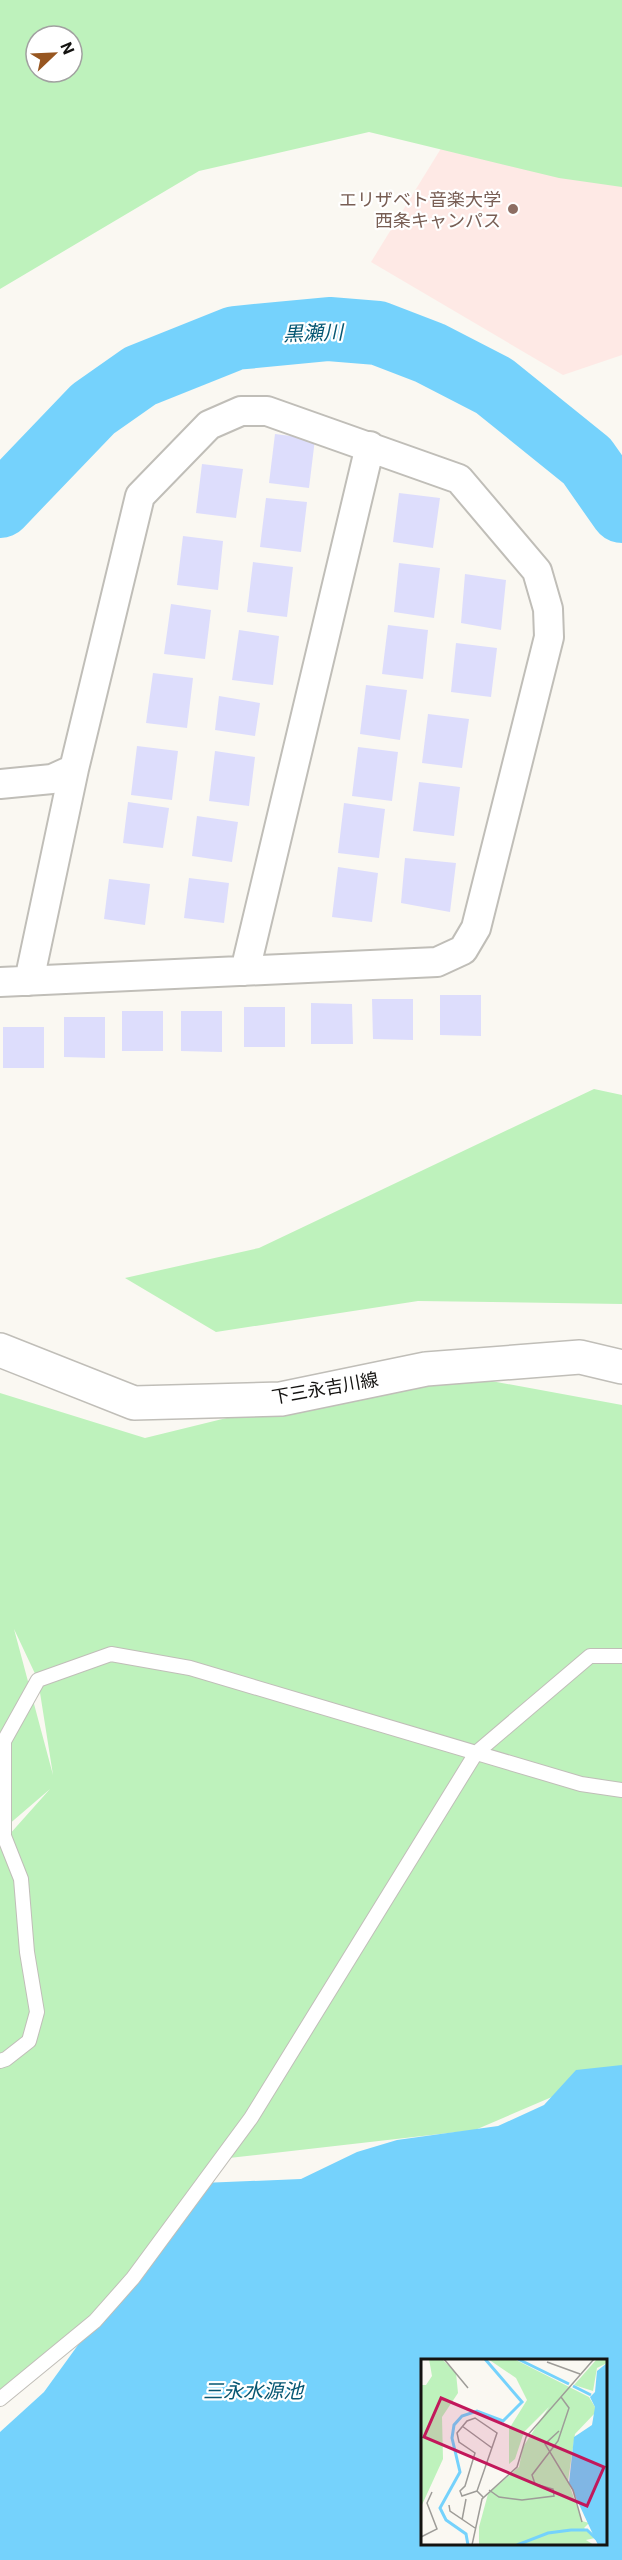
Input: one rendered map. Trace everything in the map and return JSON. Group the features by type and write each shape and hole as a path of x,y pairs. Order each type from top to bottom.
{"main road":[{"name":"下三永吉川線","path":"0,1350 134,1403 281,1400 426,1369 580,1357 622,1367"}],"street":[{"path":"0,982 29,981 437,962 463,950 476,928 549,637 548,609 537,571 459,478 267,411 241,411 209,425 140,496 74,769 29,981"},
{"path":"245,971 370,446"},
{"path":"0,784 52,779 74,769"}],"lane":[{"path":"0,2061 29,2041 37,2012 27,1952 21,1879 3,1836 4,1741 38,1680 111,1654 190,1668 581,1784 622,1790"},
{"path":"0,2399 95,2321 140,2269 250,2118 476,1753 590,1656 622,1656"}],"shaded area":[{"name":"エリザベト音楽大学 西条キャンパス","path":"469,103 622,156 622,355 563,375 371,262"}],"green space":[{"path":"0,0 622,0 622,187 559,178 369,132 199,171 0,289"},
{"path":"594,1089 622,1095 622,1304 418,1301 216,1332 125,1278 259,1248"},
{"path":"426,1369 622,1405 622,2067 475,2130 220,2159 133,2278 0,2393 0,1845 50,1789 0,1832 0,1393 145,1438","holes":["14,1629 38,1680 53,1775"]}],"water":[{"name":"三永水源池","path":"622,2065 622,2560 0,2560 0,2432 44,2392 149,2247 202,2183 301,2179 357,2152 397,2140 498,2126 544,2105 576,2070"}],"building":[{"path":"275,434 315,439 309,488 269,483"},
{"path":"202,464 243,469 236,518 196,513"},
{"path":"399,493 440,498 433,548 393,542"},
{"path":"266,498 307,502 301,552 260,547"},
{"path":"183,536 223,541 218,590 177,585"},
{"path":"253,562 293,567 287,617 247,612"},
{"path":"399,563 440,568 434,618 394,612"},
{"path":"465,574 506,580 501,630 461,623"},
{"path":"171,604 211,610 205,659 164,654"},
{"path":"388,625 428,630 423,679 382,674"},
{"path":"239,630 279,636 273,685 232,680"},
{"path":"456,643 497,648 491,697 451,692"},
{"path":"153,673 193,678 187,728 146,723"},
{"path":"366,685 407,690 400,740 360,734"},
{"path":"219,696 260,703 255,736 215,730"},
{"path":"428,714 469,719 462,768 422,763"},
{"path":"137,746 178,751 172,800 131,795"},
{"path":"358,747 398,752 392,801 352,796"},
{"path":"215,751 255,757 249,806 209,801"},
{"path":"419,782 460,787 454,836 413,831"},
{"path":"128,802 169,808 163,848 123,843"},
{"path":"344,803 385,809 379,858 338,853"},
{"path":"197,816 238,822 232,862 192,856"},
{"path":"405,858 456,863 450,912 401,903"},
{"path":"338,867 378,873 372,922 332,917"},
{"path":"189,878 229,883 224,923 184,918"},
{"path":"109,879 150,884 145,925 104,919"},
{"path":"440,995 481,995 481,1036 440,1035"},
{"path":"372,999 413,999 413,1040 373,1039"},
{"path":"311,1003 352,1004 353,1044 311,1044"},
{"path":"244,1007 285,1007 285,1047 244,1047"},
{"path":"122,1011 163,1011 163,1051 122,1051"},
{"path":"181,1011 222,1011 222,1052 181,1051"},
{"path":"64,1017 105,1017 105,1058 64,1057"},
{"path":"3,1027 44,1027 44,1068 3,1068"}],"waterway":[{"name":"黒瀬川","path":"0,506 93,409 140,376 235,338 329,329 378,333 430,353 494,386 587,461 622,511"}],"place":[{"name":"エリザベト音楽大学 西条キャンパス","path":"513,209"}]}
